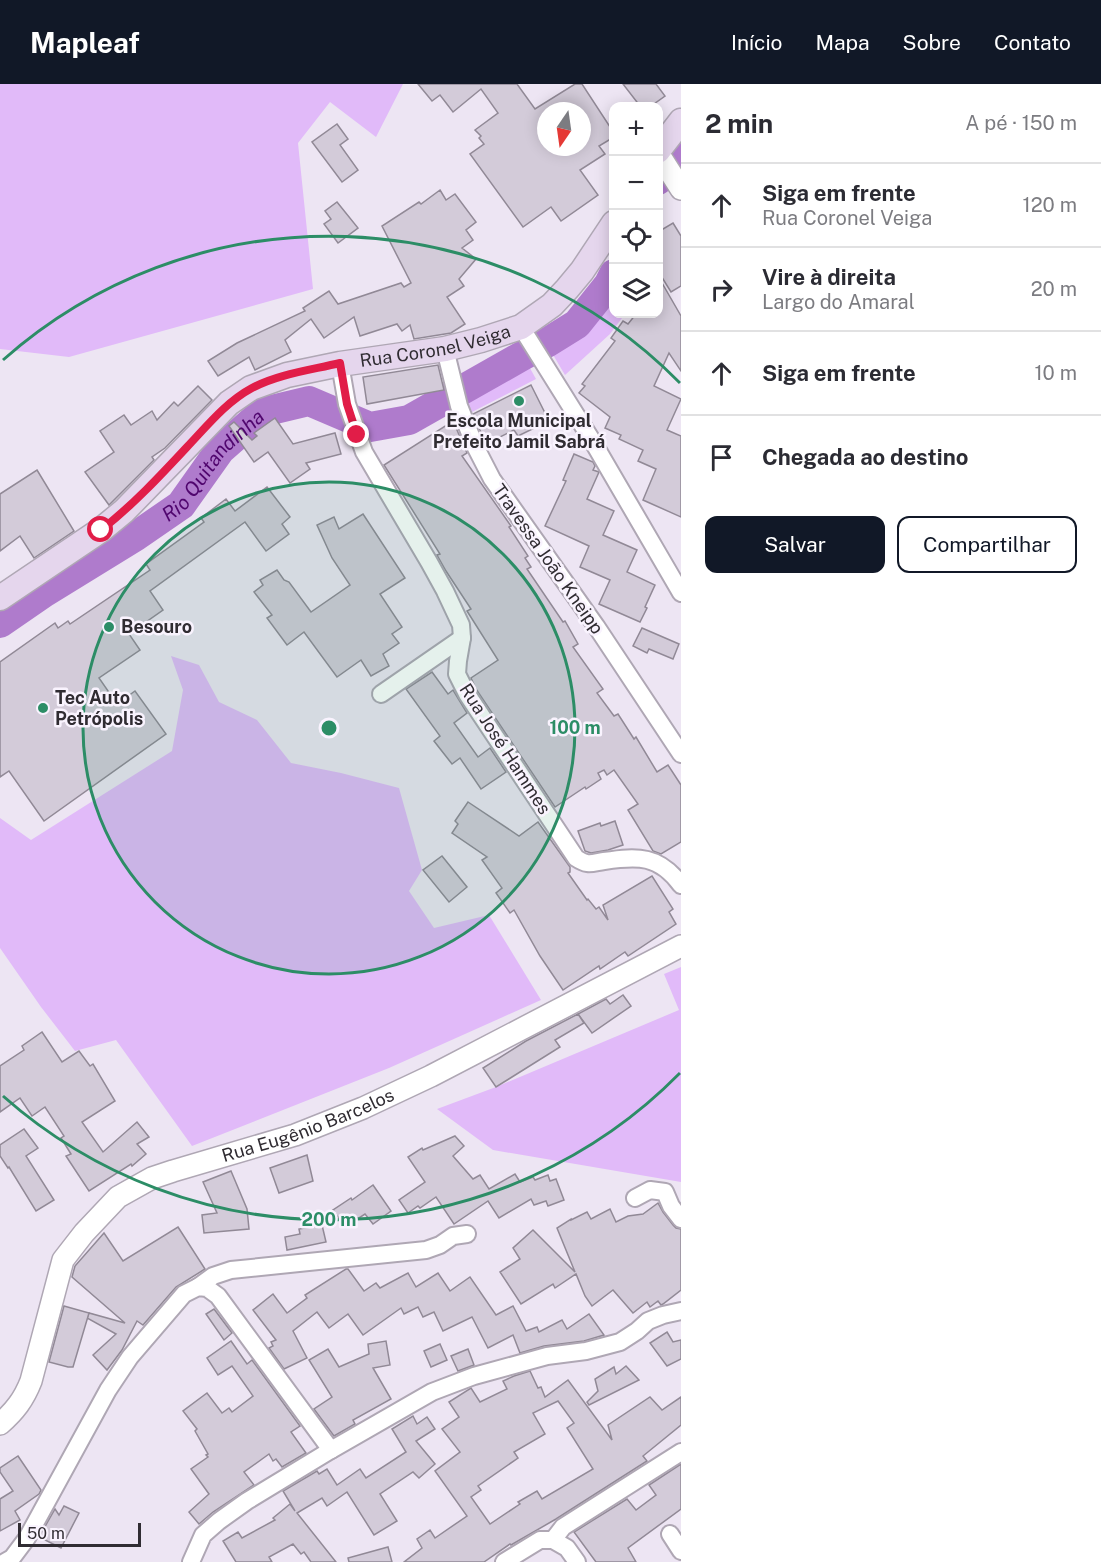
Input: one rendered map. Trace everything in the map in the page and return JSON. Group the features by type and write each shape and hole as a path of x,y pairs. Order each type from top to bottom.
{"main road":[{"path":"663,145 681,121"},
{"name":"Rua Coronel Veiga","path":"0,598 124,512 229,403 251,388 287,375 340,363 445,349 521,327 552,305 567,289 582,272 609,232"}],"street":[{"path":"660,156 678,184"},
{"path":"521,327 593,442 681,593"},
{"name":"Travessa João Kneipp","path":"445,349 459,406 475,446 492,479 596,626 681,754"},
{"name":"Rua José Hammes","path":"340,363 347,404 364,452 445,591 462,625 457,674 467,694 576,858 589,864 626,857 659,863 668,869 681,885"},
{"path":"381,694 462,638"},
{"name":"Rua Eugênio Barcelos","path":"0,1424 16,1409 26,1395 63,1260 84,1233 118,1197 163,1174 295,1135 363,1108 430,1076 681,946"},
{"path":"635,1198 650,1190 664,1192 681,1219"},
{"path":"5,1562 12,1558 27,1538 108,1390 130,1357 184,1294 213,1276 231,1270 426,1250 440,1245 453,1236 467,1234"},
{"path":"198,1287 207,1288 218,1296 331,1450"},
{"path":"191,1562 203,1535 247,1501 432,1392 474,1376 547,1356 586,1351 620,1342 648,1321 681,1311"},
{"path":"553,1540 563,1527 681,1452"},
{"path":"670,1534 681,1551"},
{"path":"504,1562 540,1540 553,1540 567,1548 577,1562"}],"shaded area":[{"path":"0,84 403,84 376,137 330,102 298,143 313,289 69,357 0,349"},
{"path":"609,294 609,318 622,318 610,334 565,375 552,353 586,327"},
{"path":"526,361 536,379 472,412 464,394"},
{"path":"171,656 199,665 219,702 257,720 291,763 399,788 422,870 409,891 434,928 489,915 541,1000 389,1068 192,1146 116,1040 75,1051 0,948 0,818 31,840 172,751 183,690"},
{"path":"681,967 681,1182 493,1150 437,1109 496,1087 679,1010 664,974"}],"building":[{"path":"418,84 517,84 535,109 537,108 537,156 591,156 591,102 546,102 575,84 582,84 609,125 609,140 599,146 605,154 580,170 598,195 561,221 551,207 523,227 470,154 484,144 479,138 481,136 475,130 498,113 481,89 453,112 440,95 432,101"},
{"path":"623,84 656,84 665,96 657,102 637,102"},
{"path":"337,124 348,139 340,145 358,170 342,182 312,142"},
{"path":"440,190 446,200 455,194 476,222 466,230 473,240 462,248 476,259 459,279 464,286 447,297 465,324 451,333 414,339 410,325 402,331 397,324 360,336 354,317 324,338 311,319 285,340 291,352 255,370 249,357 218,376 208,361 237,343 305,311 303,308 329,291 338,304 401,283 404,287 411,283 382,226 419,202 421,204"},
{"path":"337,202 358,228 338,243 324,224 331,219 325,211"},
{"path":"673,223 681,236 681,286 671,292 663,279 663,229"},
{"path":"663,285 681,316 681,371 669,353 654,386 681,399 667,430 681,436 681,517 643,500 656,469 638,461 643,450 619,439 621,435 605,428 610,417 579,393 585,386 582,384 615,341 611,338 623,321 628,324 633,318 663,318"},
{"path":"438,365 444,390 367,404 363,377"},
{"name":"Escola Municipal Prefeito Jamil Sabrá","path":"531,385 549,421 518,436 514,430 486,444 473,414"},
{"path":"198,386 212,400 165,448 152,457 154,460 109,505 85,472 114,452 100,431 124,415 131,425 152,411 157,420 174,402 178,406"},
{"path":"275,418 293,444 335,433 341,454 306,463 310,469 290,483 268,452 254,462 229,426 234,422 252,440 257,436 254,433"},
{"path":"453,421 467,453 462,456 511,526 509,527 528,556 525,558 531,567 527,569 563,622 565,621 578,644 573,647 603,689 597,693 614,716 618,714 634,739 636,737 657,772 668,765 681,785 681,842 661,854 653,851 628,810 638,804 614,770 607,775 604,770 598,773 601,779 555,807 476,689 471,678 498,660 467,611 471,609 437,555 440,554 384,465"},
{"path":"574,454 593,462 595,466 593,470 599,472 587,499 614,511 603,535 637,550 627,572 655,585 640,622 599,604 610,580 580,567 589,546 545,526 566,481 563,480"},
{"path":"37,470 74,531 34,558 20,536 0,551 0,494"},
{"path":"267,487 290,517 282,524 289,534 266,551 245,522 150,591 163,610 129,634 140,650 99,678 117,704 135,691 166,734 44,821 9,771 0,777 0,662 55,623 58,628 68,621 70,624 150,570 146,564 204,522 201,518 226,499 235,511"},
{"path":"363,514 405,578 380,594 402,627 392,634 399,643 383,654 389,666 371,676 361,660 337,677 304,632 287,645 267,618 272,615 254,592 263,585 260,580 277,570 311,612 350,585 332,558 317,525 334,517 339,529"},
{"path":"642,628 679,644 673,659 649,649 647,653 633,646"},
{"path":"432,672 448,694 453,690 467,713 454,723 478,757 490,748 506,772 481,789 460,758 452,764 434,741 440,736 406,689"},
{"path":"468,802 519,836 538,822 570,867 568,873 587,900 596,909 599,907 608,920 603,905 652,876 673,909 669,912 676,924 628,956 625,952 563,990 540,956 514,910 510,913 496,893 502,888 482,860 487,857 452,833 458,824 455,821"},
{"path":"615,821 623,845 591,853 585,851 578,831 600,823 601,826"},
{"path":"442,856 467,887 449,902 423,870"},
{"path":"623,995 631,1006 592,1033 578,1014 606,999 610,1004"},
{"path":"578,1014 584,1023 555,1040 560,1047 496,1087 483,1068 526,1041"},
{"path":"42,1032 62,1062 79,1051 90,1066 93,1064 115,1101 82,1122 103,1152 137,1122 149,1137 137,1144 146,1154 132,1166 131,1164 89,1191 66,1156 71,1154 61,1138 64,1136 45,1107 32,1116 20,1098 0,1112 0,1066 24,1050 22,1046"},
{"path":"24,1129 38,1148 26,1156 54,1200 36,1211 0,1156 0,1145"},
{"path":"455,1136 464,1146 453,1156 473,1179 480,1175 489,1189 515,1174 520,1182 548,1175 550,1181 556,1179 564,1200 548,1206 546,1201 534,1205 531,1199 499,1218 488,1201 454,1224 436,1197 408,1213 399,1200 425,1182 408,1157 422,1148 423,1150"},
{"path":"307,1155 313,1181 279,1193 270,1168"},
{"path":"231,1171 247,1209 249,1229 204,1233 202,1215 217,1213 203,1182"},
{"path":"373,1185 391,1211 373,1224 365,1214 345,1227 333,1210"},
{"path":"658,1203 673,1225 681,1229 681,1290 661,1305 658,1301 650,1307 647,1302 633,1313 613,1290 592,1306 576,1274 555,1288 553,1284 521,1304 500,1272 520,1259 513,1248 533,1230 575,1272 557,1228 587,1212 591,1219 610,1209 616,1222 628,1216 643,1214"},
{"path":"322,1225 326,1242 287,1250 285,1237 300,1234 299,1229"},
{"path":"178,1227 205,1269 176,1287 143,1325 137,1321 122,1350 107,1370 93,1355 116,1334 87,1318 89,1313 125,1323 72,1277 75,1266 104,1233 123,1261"},
{"path":"346,1269 364,1291 376,1283 380,1288 408,1273 416,1287 438,1273 450,1291 470,1277 496,1315 513,1306 526,1331 537,1327 539,1332 562,1320 567,1329 589,1314 604,1335 584,1341 544,1346 520,1353 513,1335 488,1348 472,1317 443,1331 434,1312 423,1317 418,1307 404,1314 401,1308 363,1335 348,1314 329,1328 317,1312 293,1331 307,1358 284,1369 269,1348 273,1346 271,1342 276,1340 253,1310 273,1294 287,1313 307,1298 305,1295"},
{"path":"64,1306 89,1313 73,1367 49,1362"},
{"path":"214,1309 232,1333 224,1340 206,1314"},
{"path":"667,1332 673,1342 681,1340 681,1359 667,1366 650,1343"},
{"path":"231,1341 247,1364 252,1360 300,1426 291,1432 306,1453 282,1467 276,1459 273,1461 269,1454 244,1472 254,1485 199,1524 189,1512 209,1494 191,1469 208,1457 206,1455 208,1454 195,1431 197,1429 183,1411 207,1393 222,1413 229,1408 232,1412 253,1396 232,1366 218,1375 207,1358"},
{"path":"386,1341 390,1365 373,1368 391,1399 353,1420 355,1424 334,1436 314,1409 332,1397 309,1360 328,1349 339,1367 369,1354 368,1344"},
{"path":"440,1344 447,1360 431,1367 424,1351"},
{"path":"468,1349 474,1365 458,1371 451,1356"},
{"path":"626,1366 639,1380 589,1405 587,1402 598,1391 595,1379 614,1367 616,1374"},
{"path":"530,1371 545,1397 568,1380 612,1440 608,1425 650,1397 662,1410 681,1397 681,1425 643,1456 647,1461 484,1562 404,1562 422,1548 417,1539 430,1530 435,1538 467,1516 435,1471 460,1452 442,1429 459,1417 449,1402 471,1388 480,1402 507,1389 503,1381","holes":["558,1401 574,1423 567,1428 593,1469 542,1499 537,1491 518,1502 520,1504 490,1524 471,1497 481,1490 478,1486 518,1458 514,1452 545,1434 533,1413"]},
{"path":"413,1416 417,1424 427,1417 435,1429 416,1441 435,1464 419,1478 413,1472 380,1494 397,1521 374,1535 347,1492 327,1506 322,1498 297,1513 336,1562 311,1562 304,1552 301,1554 293,1544 269,1557 272,1562 236,1562 223,1541 238,1532 242,1538 275,1520 273,1518 290,1504 295,1511 283,1491 317,1471 319,1474 327,1469 337,1485 360,1469 366,1478 406,1452 392,1429"},
{"path":"18,1456 41,1490 39,1494 15,1511 20,1520 0,1531 0,1499 13,1491 0,1472 0,1468"},
{"path":"681,1464 681,1509 628,1548 636,1562 596,1562 574,1532 627,1499 636,1510 656,1495 649,1485"},
{"path":"64,1506 79,1513 61,1548 39,1537 55,1509 59,1515"},
{"path":"388,1547 392,1562 349,1562 348,1558"}],"waterway":[{"name":"Rio Quitandinha","path":"663,173 681,147"},
{"name":"Rio Quitandinha","path":"0,623 181,505 220,450 263,412 309,401 370,427 409,420 577,324 609,284"}],"place":[{"name":"Escola Municipal Prefeito Jamil Sabrá","path":"519,401"},
{"name":"Besouro","path":"109,627"},
{"name":"Tec Auto Petrópolis","path":"43,708"}],"route":[{"path":"101,530 124,512 229,403 251,388 265,382 340,363 347,404 357,435"}]}
